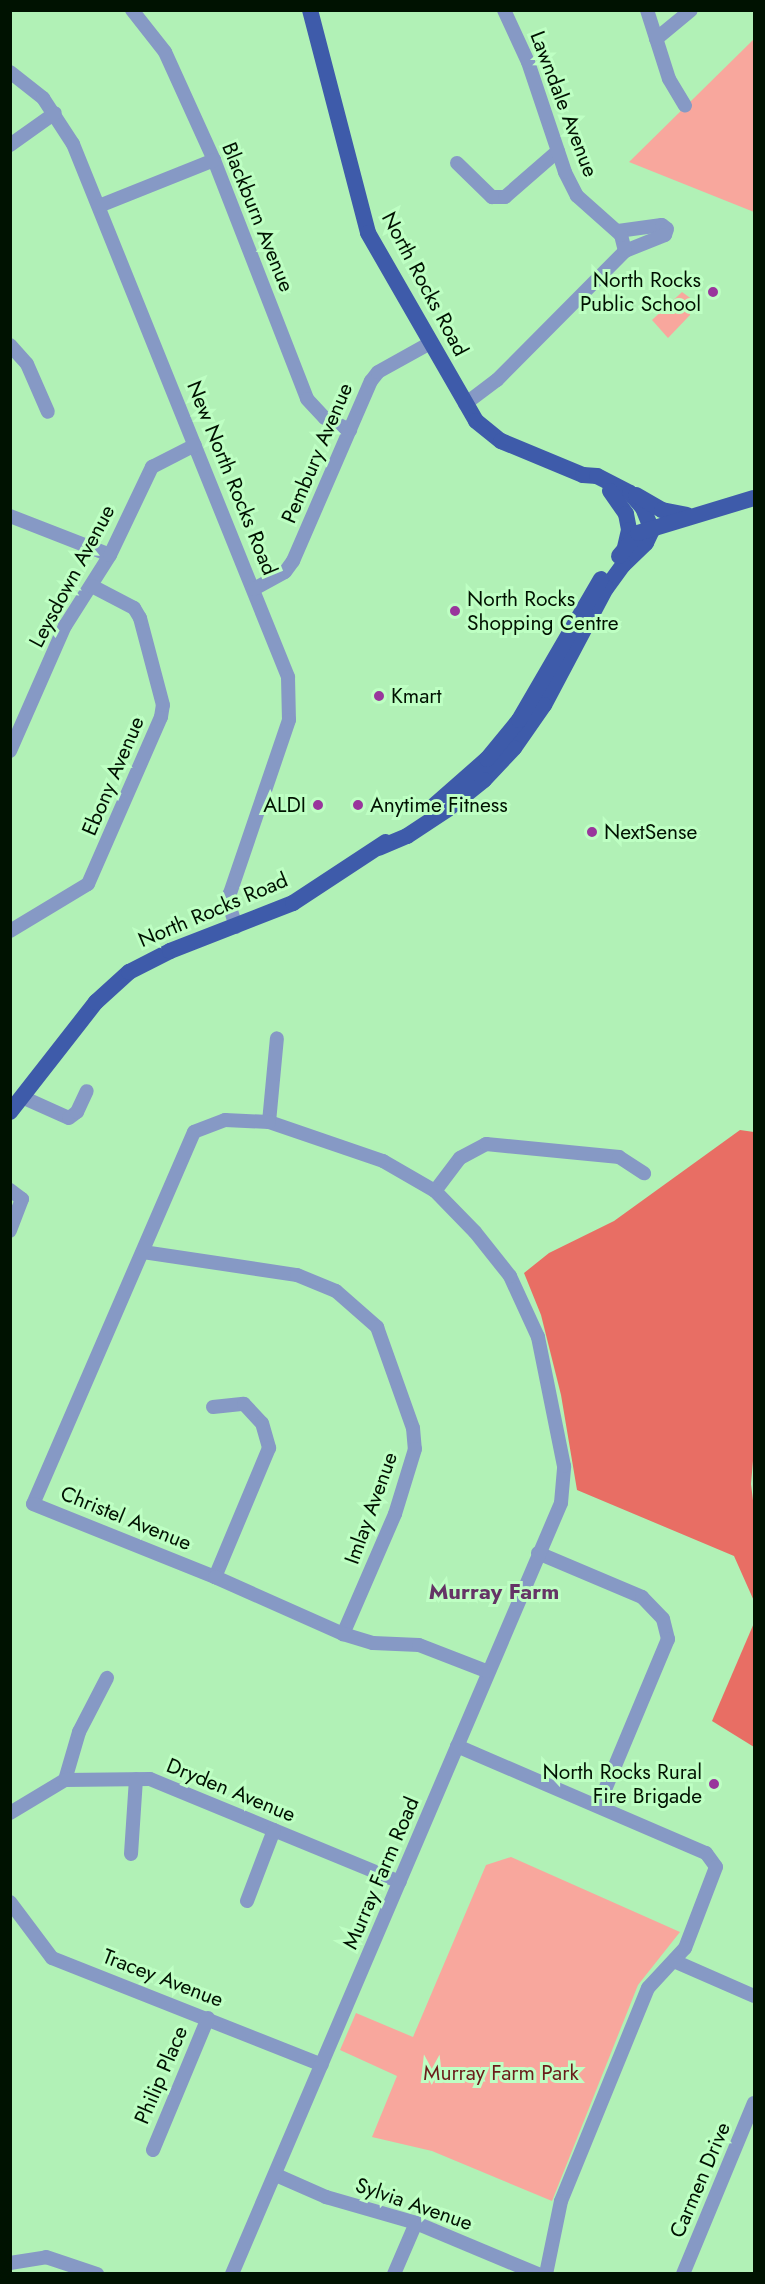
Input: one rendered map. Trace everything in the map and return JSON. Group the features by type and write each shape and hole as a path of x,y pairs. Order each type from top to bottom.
{"main road":[{"name":"North Rocks Road","path":"310,10 368,233 465,404 492,435 583,475 610,491 652,530"},
{"name":"North Rocks Road","path":"379,848 407,836 448,809 484,780 514,748 544,705 606,588 623,565 646,543 652,530 643,508 630,493 597,476 583,475"},
{"path":"610,491 626,514 628,530 625,548"},
{"path":"630,493 662,510 688,515"},
{"path":"652,530 688,515 754,498"},
{"name":"North Rocks Road","path":"10,1112 114,984 170,951 293,903 379,848 441,801 498,748 529,703 583,606 625,548 639,533 652,530"}],"street":[{"name":"Blackburn Avenue","path":"132,10 165,52 214,160 307,399 325,418 350,430"},
{"name":"Lawndale Avenue","path":"504,10 528,62 558,151 577,196 618,231"},
{"path":"647,10 672,85 685,106"},
{"path":"656,39 691,10"},
{"name":"New North Rocks Road","path":"10,72 55,113 73,144 288,677 290,707 277,763 230,893 229,904 236,927"},
{"path":"10,145 55,113"},
{"path":"457,163 492,197 504,197 558,151"},
{"path":"99,206 214,160"},
{"path":"465,404 498,380 625,251 665,235 667,229 662,225 618,231 625,251"},
{"name":"Pembury Avenue","path":"254,589 285,572 293,561 378,372 430,343"},
{"path":"10,345 27,364 48,412"},
{"name":"Leysdown Avenue","path":"10,751 64,626 110,555 152,467 195,445"},
{"path":"10,516 110,555"},
{"name":"Ebony Avenue","path":"10,931 88,884 161,717 163,705 140,618 134,608 92,586"},
{"path":"269,1122 277,1038"},
{"path":"22,1098 69,1118 77,1112 87,1092"},
{"name":"Christel Avenue","path":"486,1671 418,1645 373,1643 343,1634 215,1577 33,1504 194,1132 225,1120 269,1122 383,1161 435,1191 510,1276 538,1337 564,1466 561,1503 538,1552"},
{"path":"435,1191 460,1158 486,1144 619,1157 644,1173"},
{"path":"10,1190 22,1199 10,1232"},
{"name":"Imlay Avenue","path":"143,1252 297,1275 336,1291 377,1327 413,1428 415,1449 395,1514 343,1634"},
{"path":"213,1407 244,1404 262,1423 269,1448 215,1577"},
{"path":"538,1552 642,1597 663,1619 668,1639 598,1806"},
{"name":"Murray Farm Road","path":"231,2274 276,2175 457,1746 486,1671 538,1552"},
{"path":"10,1813 65,1780 79,1732 107,1678"},
{"path":"457,1746 706,1853 714,1860 715,1876 685,1948 648,1988 561,2201 546,2274"},
{"path":"131,1854 136,1779"},
{"name":"Dryden Avenue","path":"65,1780 150,1779 400,1882"},
{"path":"247,1901 274,1830"},
{"name":"Tracey Avenue","path":"10,1902 51,1958 208,2018 322,2065"},
{"path":"674,1961 754,1996"},
{"name":"Philip Place","path":"153,2150 208,2018"},
{"name":"Carmen Drive","path":"683,2274 754,2103"},
{"name":"Sylvia Avenue","path":"276,2175 326,2197 416,2223 538,2274"},
{"path":"394,2274 416,2223"},
{"path":"10,2263 46,2257 97,2274"}],"green space":[{"path":"754,39 754,212 629,162"},
{"path":"682,292 693,300 690,315 668,338 652,320"},
{"name":"Murray Farm Park","path":"511,1857 680,1932 638,1985 552,2201 432,2151 372,2137 397,2076 340,2050 356,2013 413,2037 486,1865"}],"shaded area":[{"path":"740,1130 754,1132 754,1449 751,1484 754,1509 754,1601 734,1556 577,1490 561,1395 541,1315 524,1273 549,1253 614,1221"},
{"path":"754,1623 754,1747 712,1721"}],"place":[{"name":"North Rocks Public School","path":"713,292"},
{"name":"North Rocks Shopping Centre","path":"455,611"},
{"name":"Kmart","path":"379,696"},
{"name":"ALDI","path":"318,805"},
{"name":"Anytime Fitness","path":"358,805"},
{"name":"NextSense","path":"592,832"},
{"name":"North Rocks Rural Fire Brigade","path":"714,1784"}],"district":[{"name":"Murray Farm","path":"494,1592"}]}
